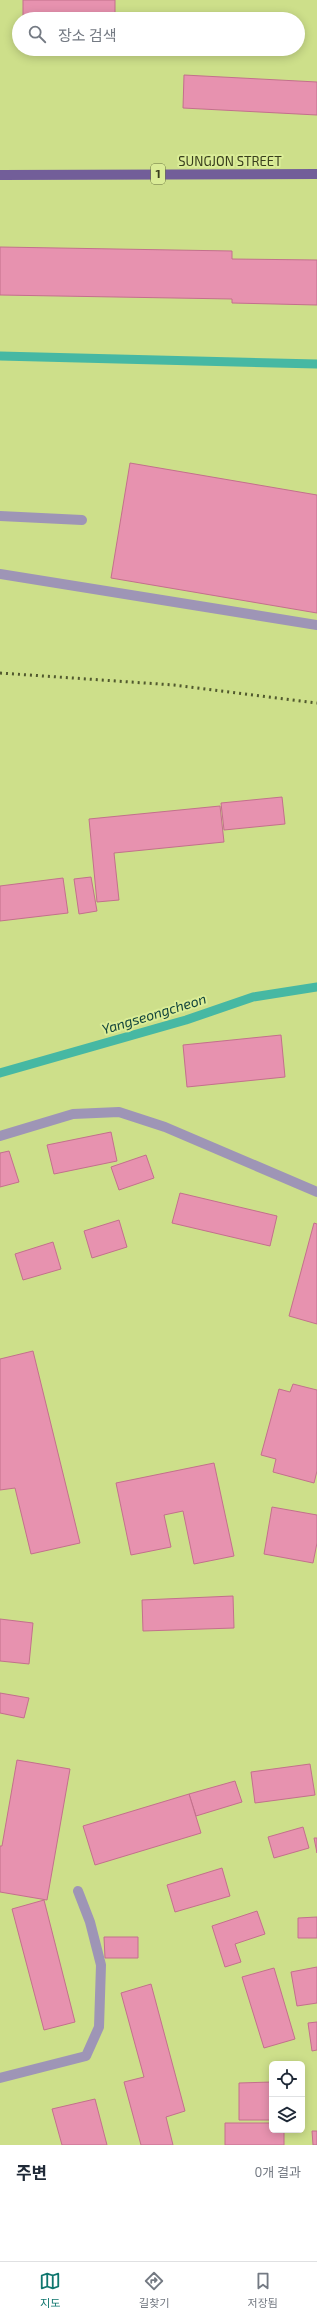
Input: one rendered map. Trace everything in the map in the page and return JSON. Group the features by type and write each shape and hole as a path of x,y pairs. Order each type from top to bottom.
{"main road":[{"name":"SUNGJON STREET","path":"0,175 317,174"}],"street":[{"path":"0,516 82,520"},
{"path":"0,574 317,625"},
{"path":"0,1136 73,1114 119,1112 166,1127 317,1192"},
{"path":"0,2078 86,2056 99,2027 101,1964 90,1922 78,1891"}],"building":[{"path":"23,0 115,0 115,12 23,12"},
{"path":"184,75 317,82 317,115 183,108"},
{"path":"0,247 232,251 232,259 317,260 317,305 232,303 232,299 0,295"},
{"path":"130,463 317,495 317,613 111,578"},
{"path":"282,797 285,824 224,830 221,803"},
{"path":"220,806 224,842 114,853 119,900 97,902 89,819"},
{"path":"91,877 97,911 79,914 74,879"},
{"path":"63,878 68,913 0,921 0,886"},
{"path":"281,1035 285,1077 187,1087 183,1045"},
{"path":"111,1132 117,1161 54,1174 47,1145"},
{"path":"9,1151 19,1182 0,1187 0,1153"},
{"path":"146,1155 154,1178 119,1190 111,1167"},
{"path":"180,1193 277,1216 270,1246 172,1223"},
{"path":"119,1220 127,1247 92,1258 84,1231"},
{"path":"314,1223 317,1224 317,1324 289,1316"},
{"path":"53,1242 61,1269 23,1280 15,1254"},
{"path":"33,1351 80,1543 31,1554 15,1488 0,1490 0,1359"},
{"path":"293,1384 317,1390 317,1471 314,1483 273,1472 276,1459 261,1455 279,1389 290,1392"},
{"path":"214,1463 234,1556 194,1564 183,1511 164,1515 171,1547 131,1555 116,1483"},
{"path":"272,1507 317,1515 317,1543 313,1563 264,1554"},
{"path":"233,1596 234,1628 143,1631 142,1600"},
{"path":"0,1619 33,1623 29,1664 0,1661"},
{"path":"0,1693 29,1698 24,1718 0,1713"},
{"path":"17,1760 70,1769 47,1900 0,1892 0,1846 2,1846"},
{"path":"310,1764 315,1795 255,1803 251,1772"},
{"path":"235,1781 242,1802 196,1816 189,1794"},
{"path":"189,1794 201,1833 95,1865 83,1826"},
{"path":"303,1827 309,1848 274,1858 268,1837"},
{"path":"314,1838 317,1838 317,1853"},
{"path":"222,1868 230,1896 175,1912 167,1885"},
{"path":"44,1900 75,2022 44,2030 12,1909"},
{"path":"257,1911 265,1934 235,1944 241,1962 225,1967 212,1926"},
{"path":"317,1917 317,1938 298,1938 298,1918"},
{"path":"104,1937 138,1937 138,1958 105,1958"},
{"path":"317,1967 317,2003 297,2006 291,1972"},
{"path":"274,1968 295,2039 264,2048 242,1977"},
{"path":"151,1984 185,2111 166,2117 173,2145 141,2145 124,2082 144,2077 121,1993"},
{"path":"317,2022 317,2050 312,2051 308,2023"},
{"path":"269,2082 269,2120 239,2120 239,2083"},
{"path":"95,2099 107,2145 62,2145 52,2109"},
{"path":"225,2123 269,2123 269,2133 284,2133 284,2145 225,2145"},
{"path":"312,2131 317,2131 317,2145 313,2145"}],"waterway":[{"path":"0,356 317,364"},
{"name":"Yangseongcheon","path":"0,1073 186,1020 253,997 317,987"}],"railway":[{"path":"0,673 174,685 317,703"}]}
